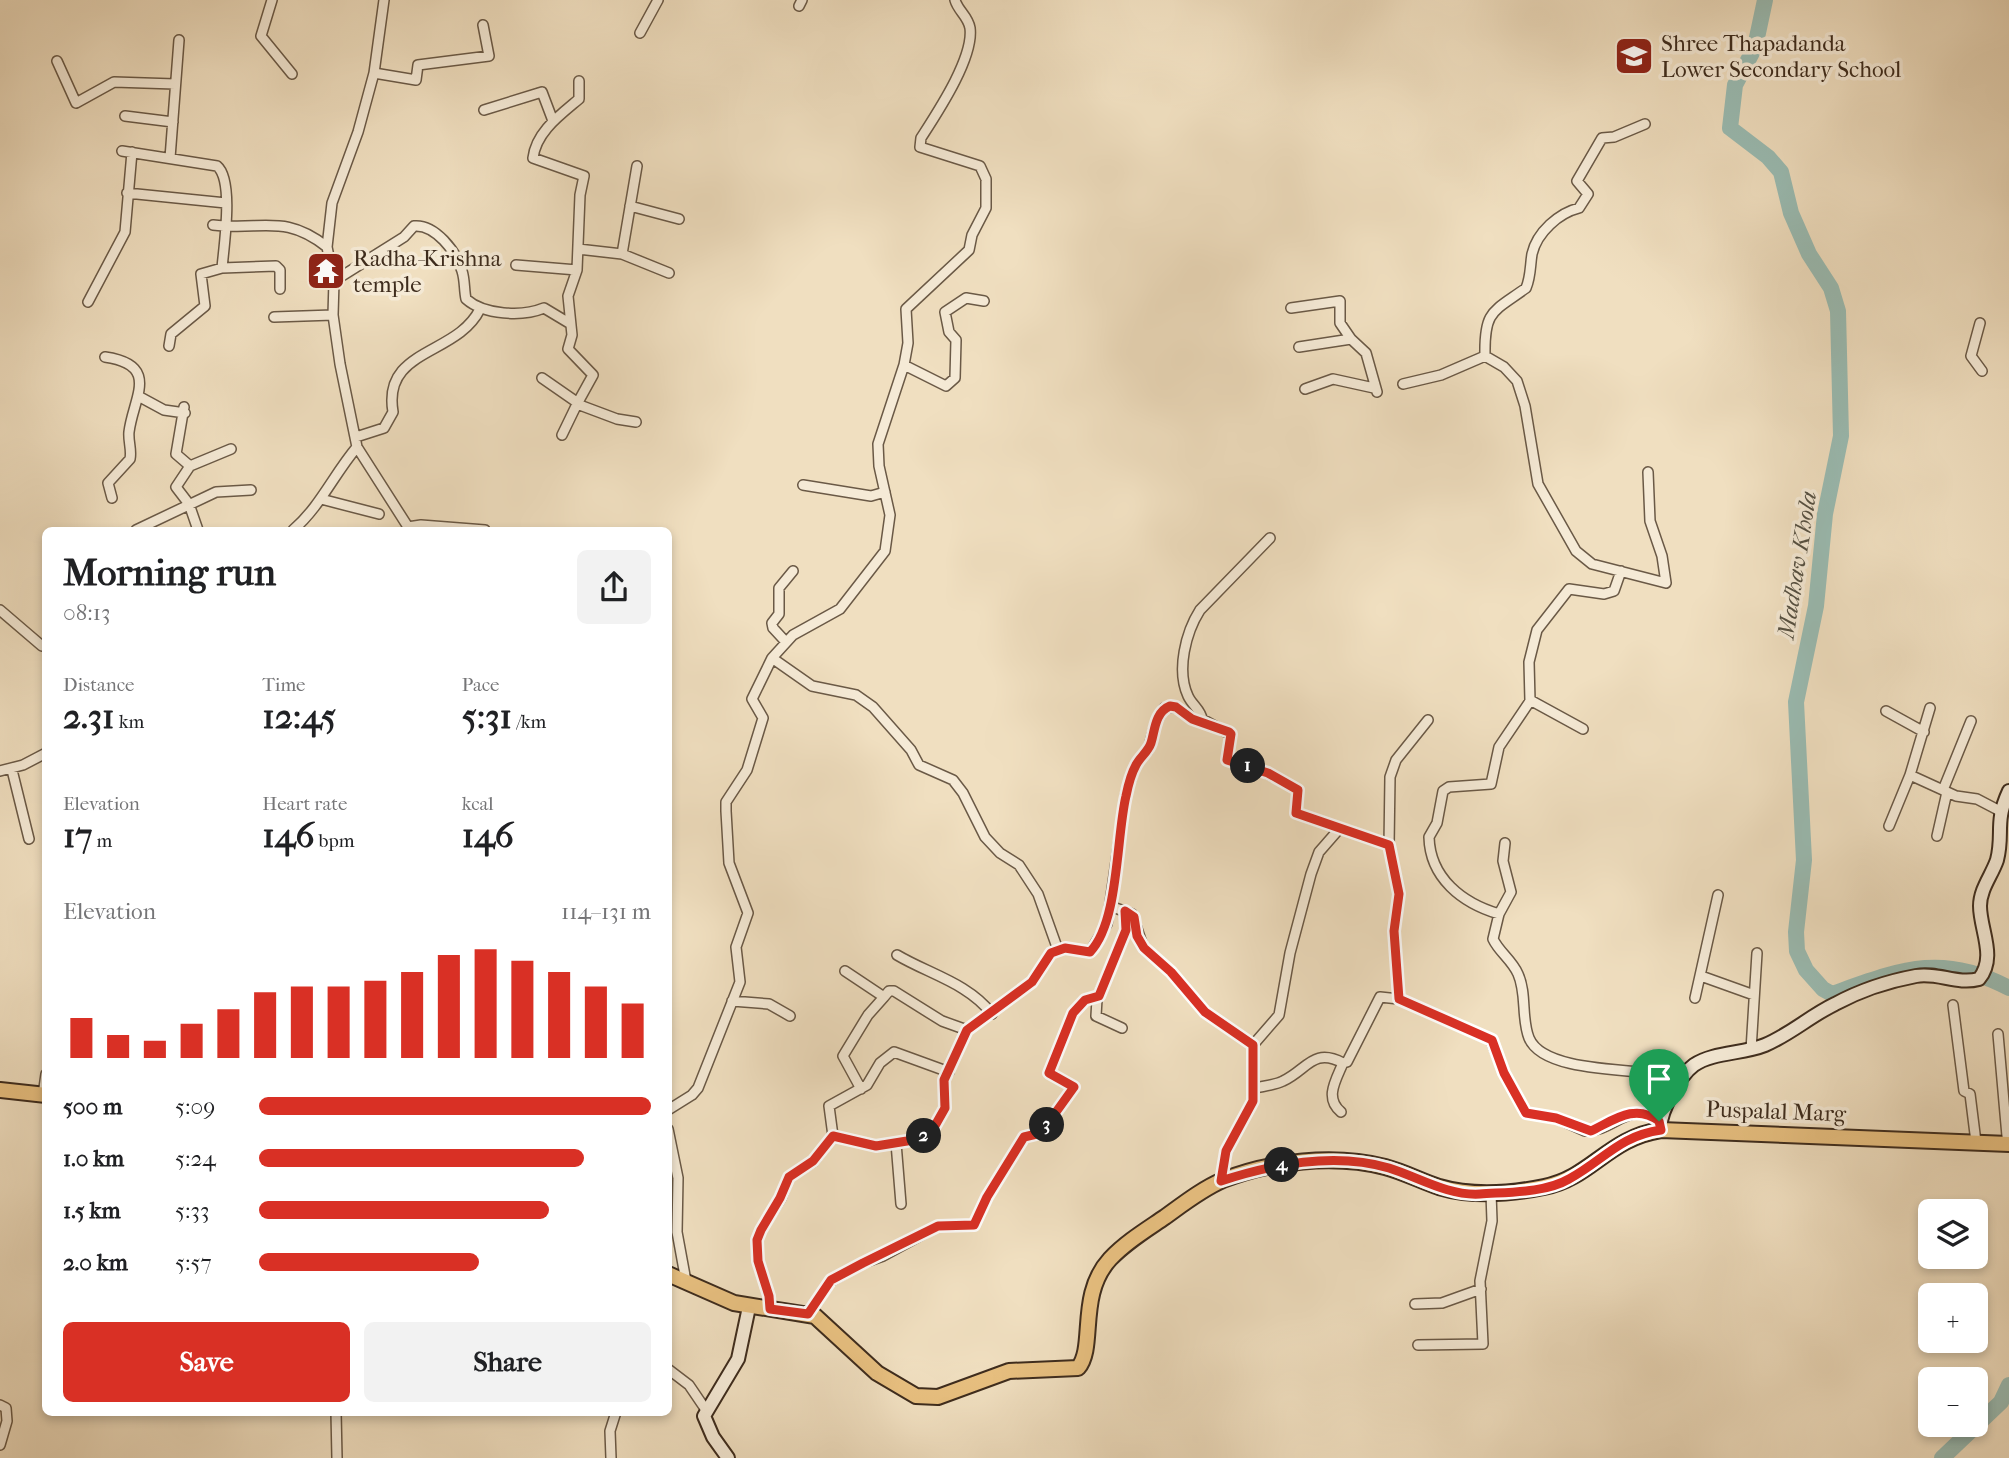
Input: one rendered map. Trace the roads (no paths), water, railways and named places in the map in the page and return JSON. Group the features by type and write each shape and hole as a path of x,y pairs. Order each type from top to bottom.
{"main road":[{"path":"0,1090 42,1095"},
{"name":"Puspalal Marg","path":"672,1276 749,1307 808,1314 827,1324 877,1373 916,1396 938,1397 1009,1371 1072,1370 1083,1362 1091,1293 1098,1276 1111,1259 1136,1236 1221,1181 1282,1165 1337,1161 1386,1167 1459,1192 1491,1193 1545,1187 1567,1181 1619,1143 1660,1125 2007,1142"}],"street":[{"path":"272,0 261,36 292,74"},
{"path":"384,0 374,73 358,132 332,203 327,247 334,281 334,315 340,364 357,442 408,527"},
{"path":"672,1107 695,1093 740,982 736,947 748,913 729,863 726,802 747,770 762,718 752,699 772,658 785,641 802,629 833,615 880,560 890,526 878,466 878,444 904,365 908,343 906,309 931,283 964,257 986,208 986,179 980,166 920,148 921,138 951,86 970,38 968,19 955,0"},
{"path":"640,33 655,1"},
{"path":"374,73 416,80 418,65 489,57 483,25"},
{"path":"170,158 179,40"},
{"path":"57,61 76,103 114,82 175,84"},
{"path":"562,435 593,375 568,349 572,335 568,296 577,270 580,195 584,177 533,158 535,146 554,121 579,99 579,81"},
{"path":"484,110 542,92 554,121"},
{"path":"125,116 173,121"},
{"path":"1485,356 1487,324 1500,305 1526,288 1534,249 1540,235 1565,211 1579,208 1588,194 1577,181 1597,144 1602,138 1614,137 1645,124"},
{"path":"88,302 125,232 127,151 221,168 226,203 222,268"},
{"path":"622,254 637,166"},
{"path":"127,193 226,203"},
{"path":"630,206 679,219"},
{"path":"213,225 255,228 288,225 327,247"},
{"path":"334,281 404,237 414,226 423,226 438,234 454,256 463,273 466,299 480,309 532,313 544,307 569,323"},
{"path":"578,249 622,254 669,273"},
{"path":"516,265 577,270"},
{"path":"169,346 171,334 205,306 201,274 222,268 276,266 280,270 280,289"},
{"path":"904,365 946,386 955,377 956,340 949,332 945,312 966,298 984,301"},
{"path":"1291,308 1340,301 1340,323 1351,339 1366,353 1376,390 1343,379 1305,389"},
{"path":"296,527 321,499 338,468 357,442 384,428 393,412 390,393 396,377 410,363 461,333 480,309"},
{"path":"274,317 334,315"},
{"path":"1980,323 1971,356 1982,371"},
{"path":"1299,347 1351,339"},
{"path":"1403,384 1441,375 1485,356"},
{"path":"1485,356 1504,367 1517,381 1525,406 1538,484 1561,520 1570,543 1591,564 1666,583 1662,556 1650,521 1648,472"},
{"path":"105,357 127,362 132,367 137,374 140,397 129,432 131,459 108,483 112,498"},
{"path":"542,378 578,404 617,419 636,422"},
{"path":"140,397 164,410 184,410 176,454 190,466"},
{"path":"197,527 189,505 176,487 190,466 231,449"},
{"path":"803,485 870,496 885,492"},
{"path":"142,527 216,492 251,490"},
{"path":"321,499 379,514"},
{"path":"415,527 447,527"},
{"path":"1202,719 1202,714 1186,693 1183,678 1191,624 1200,610 1270,538"},
{"path":"785,641 773,628 772,623 779,614 779,588 793,571"},
{"path":"1499,914 1472,904 1438,875 1429,837 1437,823 1445,788 1491,784 1499,747 1530,700 1529,662 1541,623 1569,589 1604,594 1614,591 1621,571"},
{"path":"0,610 42,646"},
{"path":"772,658 812,686 856,695 873,706 919,765 953,780 963,793 985,837 1000,853 1019,865 1038,894 1058,950"},
{"path":"1530,700 1583,729"},
{"path":"833,1136 876,1146 925,1136 939,1124 945,1108 943,1085 967,1030 978,1019 992,1014 1032,982 1051,953 1058,950 1090,952 1107,924 1126,793 1136,764 1148,750 1164,708 1176,707 1192,719 1202,719 1231,734 1227,760 1268,773 1298,790 1296,813 1389,845"},
{"path":"1889,826 1910,775 1930,708"},
{"path":"1886,711 1924,732"},
{"path":"1399,999 1394,931 1399,894 1389,845 1390,777 1396,761 1428,720"},
{"path":"1937,836 1945,791 1971,721"},
{"path":"0,771 12,770 42,755"},
{"path":"12,770 29,839"},
{"path":"1910,775 1945,791 1977,799 2000,811"},
{"path":"1340,1112 1332,1104 1331,1095 1343,1063 1347,1062 1380,997 1399,999 1492,1040 1504,1073 1526,1113 1556,1118 1585,1131 1628,1113 1641,1112 1660,1125 1681,1077 1706,1059 1751,1050 1794,1031 1833,1004 1885,984 1933,974 1959,981 1974,981 1982,975 1986,964 1988,949 1980,905 1996,862 2000,811 2009,791"},
{"path":"1221,1181 1226,1151 1253,1101 1253,1045 1277,1020 1311,874 1319,852 1340,828"},
{"path":"1505,843 1503,861 1511,892 1499,914 1493,939 1519,975 1527,1028 1535,1049 1564,1064 1656,1071 1681,1077"},
{"path":"1695,999 1718,895"},
{"path":"1110,906 1132,914 1137,936 1149,954 1171,972 1205,1012 1253,1045"},
{"path":"1122,1028 1096,1016 1099,996 1126,930 1125,911"},
{"path":"1751,1050 1757,953"},
{"path":"897,955 958,986 982,1001 992,1014"},
{"path":"845,971 884,997"},
{"path":"1701,976 1754,995"},
{"path":"862,1089 843,1056 868,1015 888,991 894,991 942,1021 967,1030"},
{"path":"808,1314 831,1280 938,1226 974,1225 992,1188 1024,1137 1041,1133 1074,1087 1049,1073 1073,1013 1085,1000 1099,996"},
{"path":"732,1001 769,1004 790,1016"},
{"path":"1953,1005 1964,1091 1970,1094 1976,1142"},
{"path":"1998,1034 2007,1142"},
{"path":"770,1309 769,1296 758,1261 757,1240 789,1177 813,1161 833,1136 829,1106 862,1089 880,1063 894,1052 949,1072"},
{"path":"1255,1088 1283,1082 1325,1055 1343,1063"},
{"path":"896,1143 901,1204"},
{"path":"672,1149 678,1178 677,1232 686,1281"},
{"path":"1418,1345 1483,1344 1481,1289 1492,1221 1491,1193"},
{"path":"1415,1304 1442,1303 1481,1289"},
{"path":"728,1458 713,1437 704,1416 734,1369 749,1307"},
{"path":"672,1372 689,1385 706,1409"},
{"path":"0,1405 6,1408 8,1421 0,1445"},
{"path":"336,1416 337,1458"},
{"path":"611,1458 610,1431 615,1416"}],"waterway":[{"name":"Madhav Khola","path":"1765,0 1755,47 1735,85 1730,128 1768,157 1781,172 1791,213 1809,254 1831,288 1838,311 1841,436 1825,514 1816,606 1796,702 1804,860 1796,932 1797,951 1806,970 1823,989 1832,994 1879,978 1921,968 1962,970 2009,988"},
{"path":"1942,1458 2001,1402 2009,1385"}],"place":[{"name":"Shree Thapadanda Lower Secondary School","path":"1634,56"},
{"name":"Radha-Krishna temple","path":"326,271"}]}
